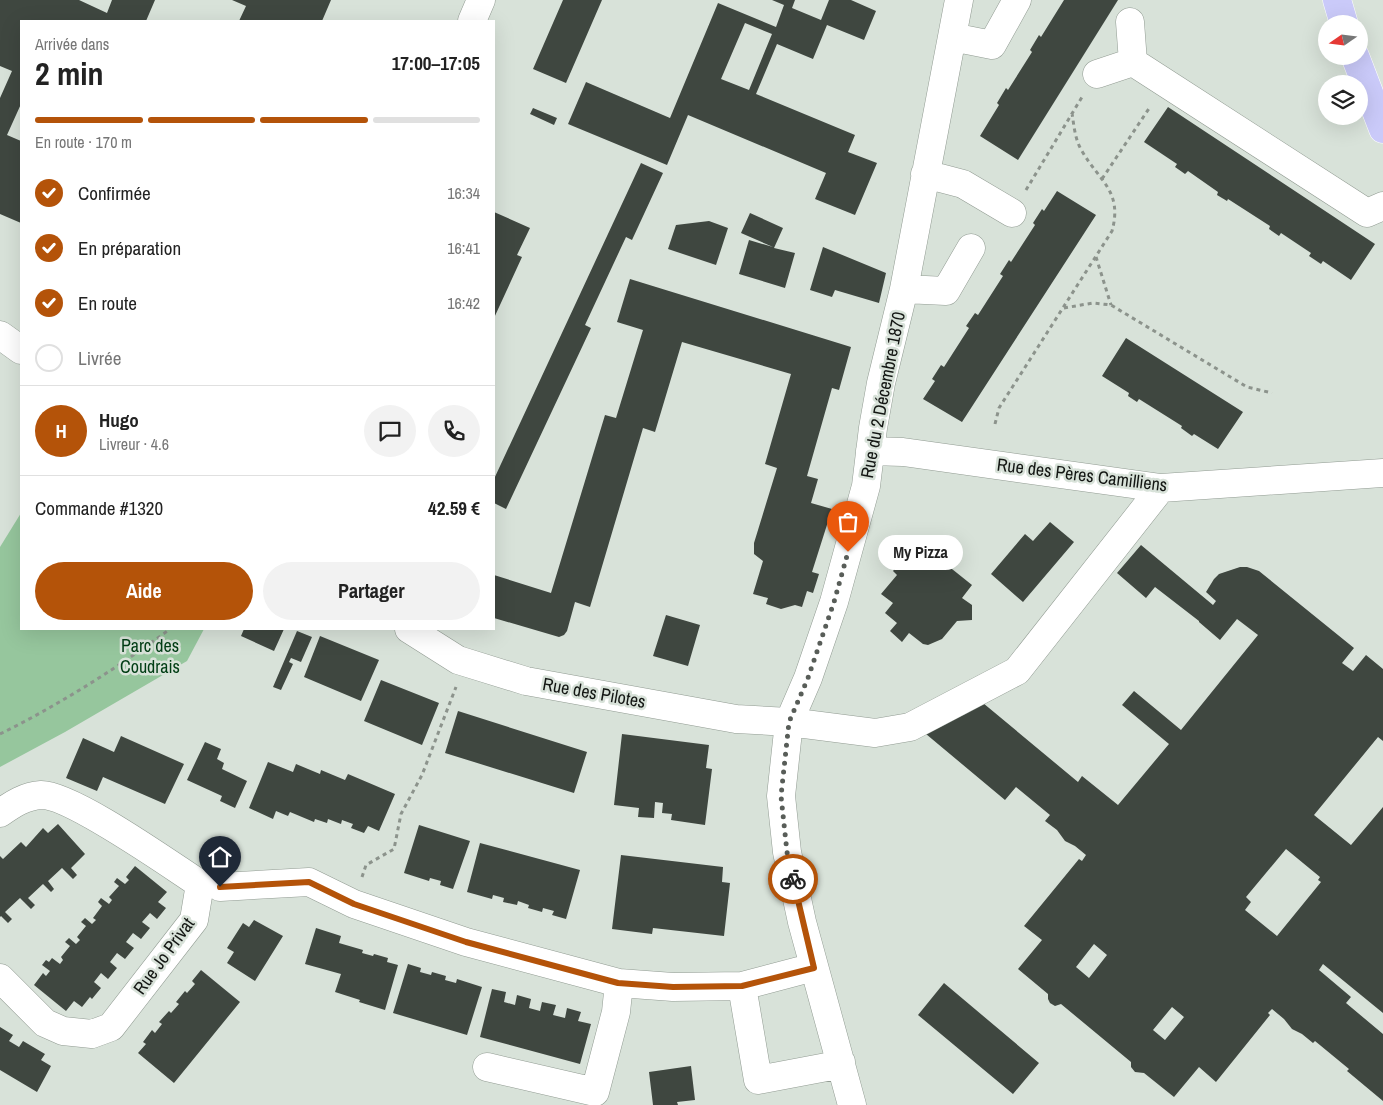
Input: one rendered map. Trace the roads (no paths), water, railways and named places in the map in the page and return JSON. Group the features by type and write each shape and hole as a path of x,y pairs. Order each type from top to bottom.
{"main road":[{"path":"1337,0 1341,15"},
{"path":"1358,65 1383,129"}],"street":[{"path":"472,20 481,0"},
{"name":"Rue du 2 Décembre 1870","path":"852,1105 814,968 792,878 781,796 789,722 808,678 834,602 866,486 881,383 904,289 959,0"},
{"path":"952,37 992,44 1017,0"},
{"path":"1130,22 1132,62"},
{"path":"1097,74 1132,62"},
{"path":"1132,62 1367,213 1383,206"},
{"path":"925,174 963,184 1012,213"},
{"path":"904,289 946,291 971,248"},
{"path":"0,335 20,349"},
{"name":"Rue des Pères Camilliens","path":"870,452 903,452 1161,488 1383,473"},
{"name":"Rue des Pilotes","path":"411,630 458,660 526,680 736,719 789,722 875,733 910,727 1017,672 1161,488"},
{"name":"Rue Jo Privat","path":"0,813 18,801 43,795 72,804 141,845 200,884 194,920 111,1027 92,1034 63,1031 46,1023 0,978"},
{"path":"220,887 309,882 354,904 466,942 618,983 673,987 742,986 814,968"},
{"path":"487,1067 594,1092 616,1012 618,983"},
{"path":"742,986 758,1080 832,1066 841,1062"}],"place":[{"name":"My Pizza","path":"848,552"}],"park label":[{"name":"Parc des Coudrais","path":"150,656"}]}
